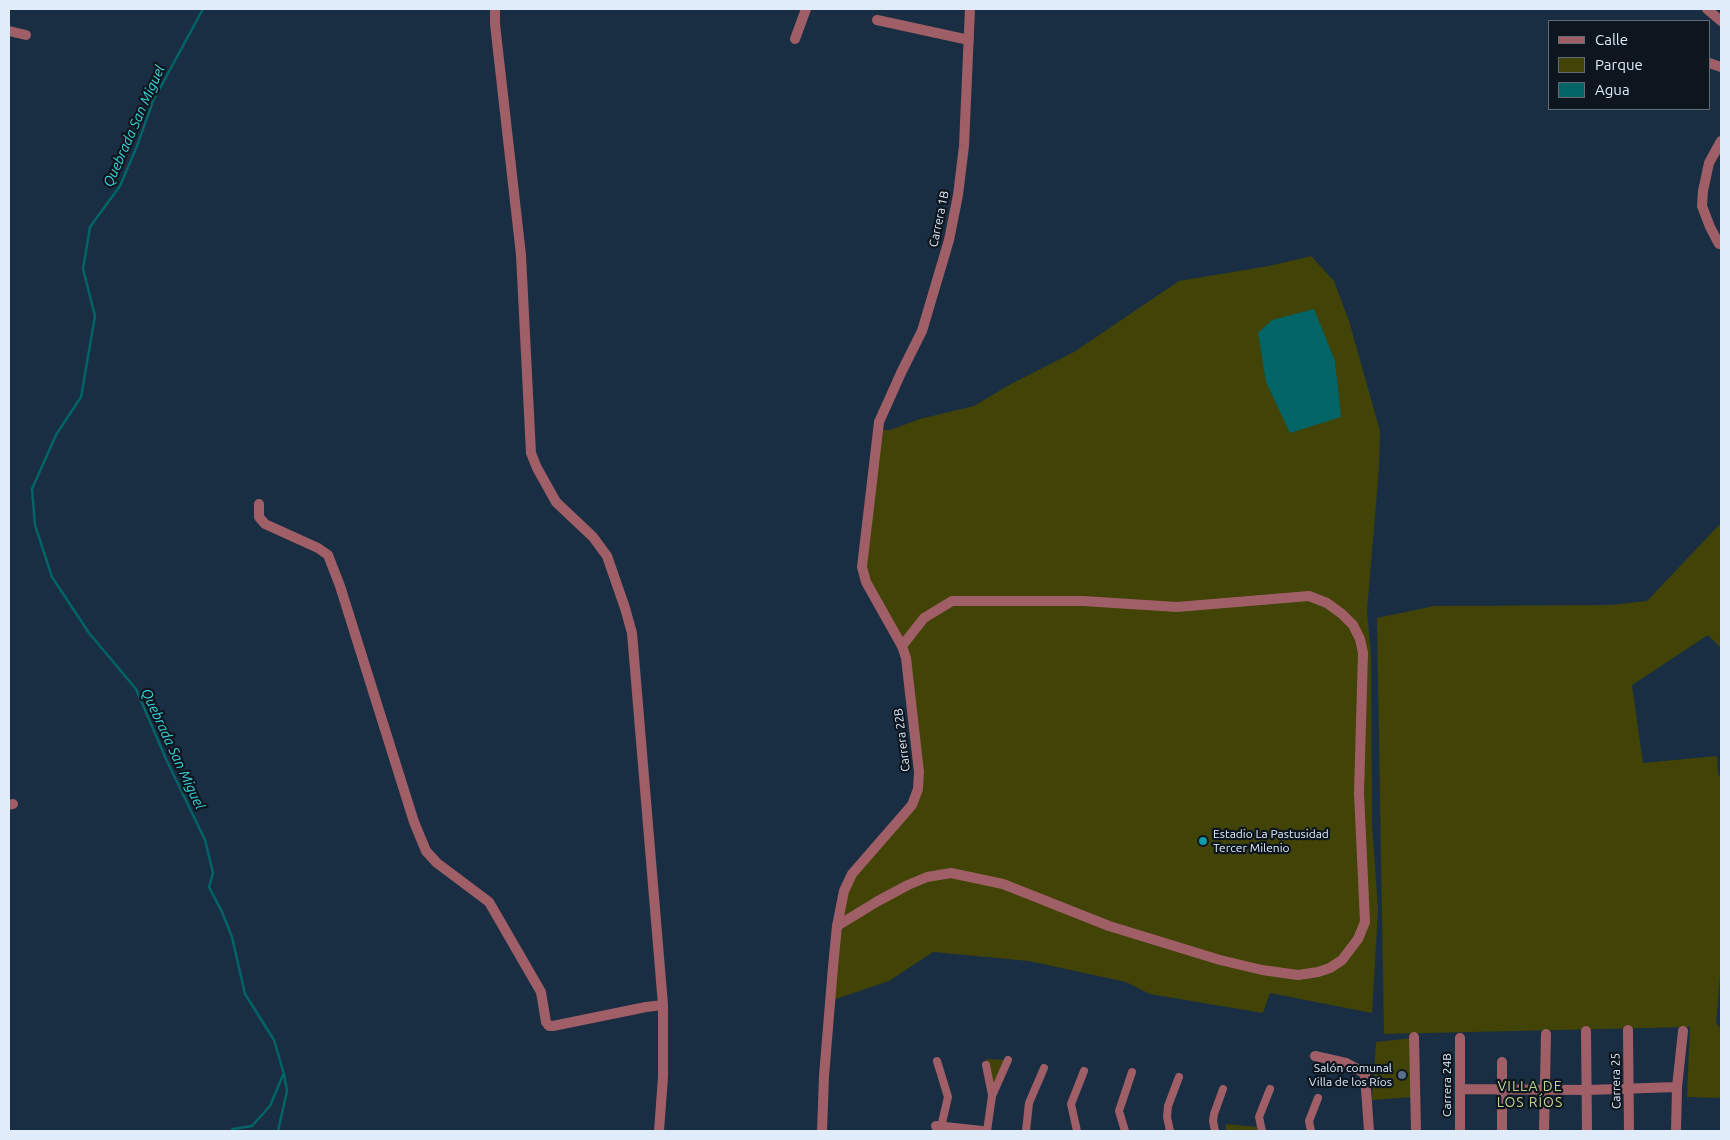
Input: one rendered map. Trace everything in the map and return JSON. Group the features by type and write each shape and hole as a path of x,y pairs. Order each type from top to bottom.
{"street":[{"path":"495,9 494,24 521,255 531,453 556,502 593,537 607,556 632,632 664,1005 663,1077 659,1131"},
{"path":"795,39 806,9"},
{"name":"Carrera 1B","path":"879,422 922,331 949,240 958,195 964,146 970,9"},
{"path":"1707,9 1721,21"},
{"path":"877,20 969,40"},
{"path":"9,30 26,35"},
{"path":"1721,141 1709,163 1702,206 1710,227 1719,244 1721,244"},
{"name":"Carrera 22B","path":"822,1131 824,1076 837,926 844,892 852,874 912,805 918,789 919,772 906,658 902,646 866,582 862,568 879,422"},
{"path":"259,504 259,518 265,524 318,548 328,555 340,586 414,822 426,851 437,863 489,902 541,992 546,1022 549,1026 664,1005"},
{"path":"837,926 878,900 927,877 951,873 1003,884 1109,926 1220,960 1262,970 1298,975 1330,968 1342,960 1358,939 1365,922 1359,793 1363,654 1360,639 1352,625 1342,614 1327,603 1309,596 1177,607 1083,601 952,601 924,618 902,646"},
{"name":"Carrera 25","path":"1628,1030 1629,1131"},
{"path":"1586,1031 1587,1131"},
{"path":"1676,1131 1677,1087 1683,1031"},
{"path":"1544,1131 1546,1034"},
{"path":"1414,1037 1416,1131"},
{"name":"Carrera 24B","path":"1460,1038 1460,1131"},
{"path":"1315,1056 1346,1063 1361,1070 1367,1080 1369,1131"},
{"path":"987,1131 992,1096 1008,1060"},
{"path":"937,1061 948,1097 939,1126 982,1131"},
{"path":"1502,1062 1502,1131"},
{"path":"986,1065 992,1096"},
{"path":"1026,1131 1028,1103 1044,1068"},
{"path":"1078,1131 1071,1104 1084,1071"},
{"path":"1126,1131 1119,1111 1132,1072"},
{"path":"1170,1131 1167,1117 1168,1106 1178,1077"},
{"path":"1460,1090 1586,1090 1677,1087"},
{"path":"1216,1131 1213,1121 1214,1114 1223,1089"},
{"path":"1262,1131 1259,1117 1270,1089"},
{"path":"1311,1131 1309,1121 1318,1098"}],"green space":[{"path":"1311,256 1334,281 1349,321 1380,431 1379,468 1367,611 1371,657 1372,824 1378,910 1372,1013 1270,993 1263,1013 1150,994 1126,982 1029,961 933,952 889,981 830,1001 844,891 918,789 906,658 866,582 878,430 890,430 920,419 974,406 1011,384 1074,352 1179,281 1269,266"},
{"path":"1721,523 1721,648 1708,635 1632,685 1643,763 1717,756 1718,774 1721,778 1721,965 1716,1023 1721,1029 1721,1098 1687,1097 1690,1027 1384,1034 1377,618 1434,606 1612,605 1647,601"},
{"path":"1413,1038 1413,1097 1372,1100 1376,1042"},
{"path":"986,1059 1006,1060 992,1093"},
{"path":"1226,1124 1257,1127 1257,1131 1226,1131"}],"water":[{"path":"1314,309 1335,361 1341,417 1290,433 1266,382 1258,333 1272,320"}],"waterway":[{"name":"Quebrada San Miguel","path":"203,9 153,101 120,186 90,227 83,269 95,316 81,397 56,435 32,489 35,525 52,577 89,633 136,689 166,759 205,840 213,873 209,887 232,937 245,994 274,1040 284,1074 287,1091 278,1131"},
{"path":"231,1131 252,1126 270,1106 283,1075"}],"place":[{"name":"Estadio La Pastusidad Tercer Milenio","path":"1203,841"},
{"name":"Salón comunal Villa de los Ríos","path":"1402,1075"}],"district":[{"name":"VILLA DE LOS RÍOS","path":"1530,1094"}]}
